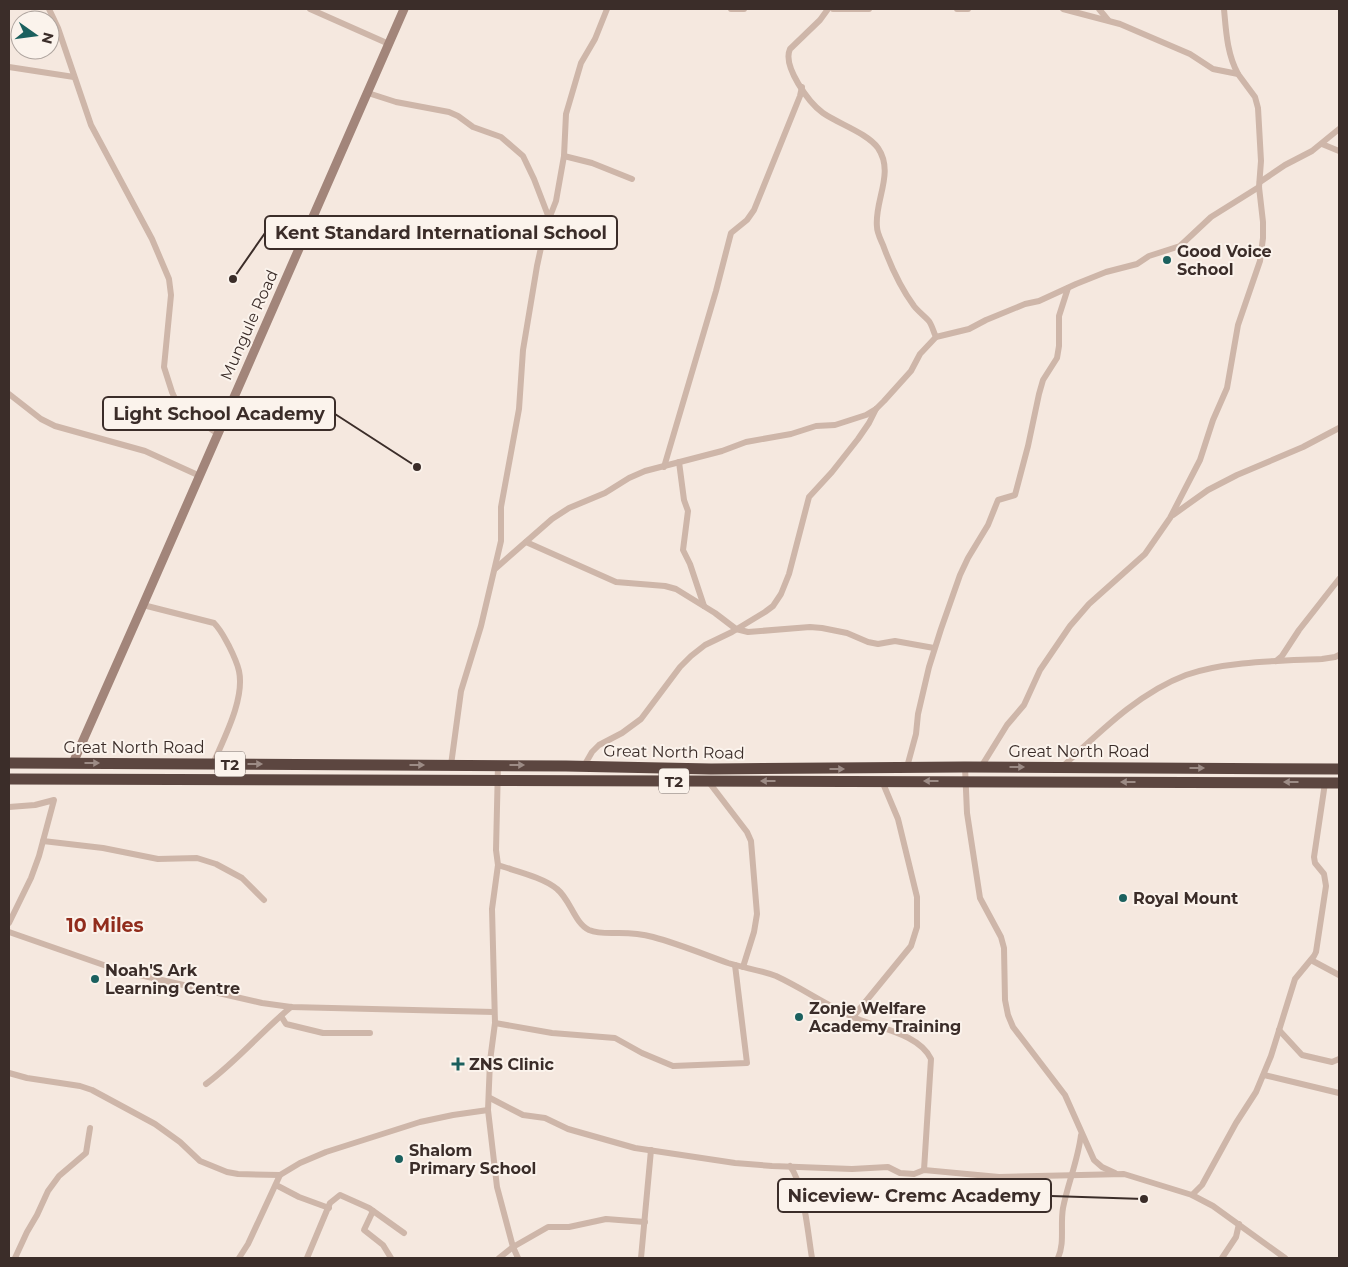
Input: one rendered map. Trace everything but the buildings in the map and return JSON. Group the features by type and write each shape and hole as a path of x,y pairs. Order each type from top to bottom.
{"highway":[{"name":"Great North Road","path":"9,763 498,765 711,769 965,767 1339,769"},
{"name":"Great North Road","path":"9,779 1339,783"}],"street":[{"path":"49,9 58,28 91,125 152,239 169,279 171,296 164,367 172,392 176,401 187,412 218,434"},
{"path":"310,9 389,44"},
{"name":"Mungule Road","path":"73,763 144,606 404,9"},
{"path":"451,765 461,691 481,626 501,541 501,507 519,409 523,350 537,266 549,218 556,201 564,156 566,114 581,63 607,9"},
{"path":"731,9 744,9"},
{"path":"828,9 820,20 801,37 788,54 788,62 792,73 823,113 867,139 878,148 884,164 884,179 877,227 898,283 916,309 929,321 936,337"},
{"path":"833,9 869,9"},
{"path":"957,9 968,9"},
{"path":"1063,9 1087,12 1190,54 1213,69 1238,74"},
{"path":"1099,9 1108,20"},
{"path":"980,767 1007,725 1017,716 1040,670 1070,626 1089,604 1145,554 1170,518 1200,460 1213,420 1227,388 1238,325 1260,262 1263,222 1259,184 1262,161 1258,108 1255,97 1238,74 1232,62 1226,33 1224,9"},
{"path":"9,67 74,77"},
{"path":"664,467 716,292 731,233 747,220 754,210 802,87"},
{"path":"368,93 396,102 449,112 473,127 501,136 522,156 549,218"},
{"path":"584,766 598,745 622,733 641,720 691,656 774,606 789,574 809,497 832,472 864,431 876,409 911,371 920,354 936,337 969,329 986,320 1025,304 1039,301 1106,272 1138,264 1149,256 1180,246 1211,217 1286,165 1312,151 1339,129"},
{"path":"1322,144 1339,151"},
{"path":"564,156 592,163 632,179"},
{"path":"907,768 934,648 960,575 971,552 988,525 995,504 1002,498 1014,495 1028,446 1043,380 1057,358 1059,316 1068,288"},
{"path":"9,394 32,413 55,426 145,451 200,476"},
{"path":"495,570 552,519 569,508 605,493 629,478 645,471 722,451 746,442 791,434 816,426 835,425 851,421 876,409"},
{"path":"1170,518 1208,490 1237,475 1304,447 1339,428"},
{"path":"679,462 684,500 688,511 683,550 704,606"},
{"path":"526,542 616,582 665,586 688,595 736,629 748,632 810,627 833,629 878,644 895,641 934,648"},
{"path":"1275,662 1282,656 1299,630 1339,579"},
{"path":"144,606 214,623 221,630 234,656 239,672 240,685 236,704 213,764"},
{"path":"1061,768 1113,721 1168,683 1204,670 1322,659 1335,657 1339,654"},
{"path":"498,765 496,850 498,865 492,909 495,1022 490,1061 490,1098 488,1110 497,1187 513,1247 518,1258"},
{"path":"965,767 967,813 980,898 998,929 1004,948 1005,1000 1008,1015 1013,1027 1065,1094 1094,1160 1102,1167 1116,1174"},
{"path":"708,781 747,832 751,841 757,914 754,932 743,967"},
{"path":"853,1017 911,946 918,922 917,897 898,818 882,781"},
{"path":"1192,1195 1202,1185 1236,1123 1253,1097 1264,1075 1295,979 1316,952 1326,886 1324,874 1315,863 1314,857 1325,782"},
{"path":"9,807 35,805 54,800 31,878 9,924"},
{"path":"43,841 103,848 166,860 197,858 216,864 242,878 264,900"},
{"path":"498,865 548,883 558,889 565,896 581,923 590,931 636,934 651,937 775,976 853,1017 906,1036 922,1047 931,1059 924,1170"},
{"path":"9,932 118,970 262,1004 291,1007 494,1012"},
{"path":"1311,960 1339,976"},
{"path":"495,1022 552,1033 614,1038 642,1053 673,1066 747,1063 736,965"},
{"path":"206,1084 291,1007"},
{"path":"281,1016 286,1024 307,1030 323,1033 370,1033"},
{"path":"1279,1030 1302,1055 1332,1062 1339,1059"},
{"path":"9,1073 27,1078 80,1086 92,1090 155,1124 180,1142 200,1161 238,1174 280,1175 300,1163 326,1152 404,1127 453,1115 488,1110"},
{"path":"1264,1075 1339,1093"},
{"path":"490,1098 523,1115 544,1118 568,1129 635,1148 735,1162 852,1169 888,1167 900,1173 914,1174 924,1170 999,1176 1124,1174 1192,1195 1221,1210 1285,1258"},
{"path":"15,1258 48,1191 59,1176 86,1153 90,1128"},
{"path":"1058,1258 1062,1250 1063,1211 1066,1193 1082,1134"},
{"path":"641,1258 651,1150"},
{"path":"790,1166 800,1193 812,1258"},
{"path":"239,1258 248,1244 280,1175"},
{"path":"276,1186 329,1208"},
{"path":"307,1258 330,1203 340,1195 373,1211 404,1233"},
{"path":"373,1211 364,1230 384,1245 391,1258"},
{"path":"499,1258 513,1247 548,1227 569,1227 606,1220 645,1222"},
{"path":"1222,1258 1236,1237 1239,1224"}],"place":[{"name":"Good Voice School","path":"1167,260"},
{"name":"Kent Standard International School","path":"233,279"},
{"name":"Light School Academy","path":"417,467"},
{"name":"Royal Mount","path":"1123,898"},
{"name":"Noah'S Ark Learning Centre","path":"95,979"},
{"name":"Zonje Welfare Academy Training","path":"799,1017"},
{"name":"ZNS Clinic","path":"458,1064"},
{"name":"Shalom Primary School","path":"399,1159"},
{"name":"Niceview- Cremc Academy","path":"1144,1199"}],"district":[{"name":"10 Miles","path":"105,925"}]}
